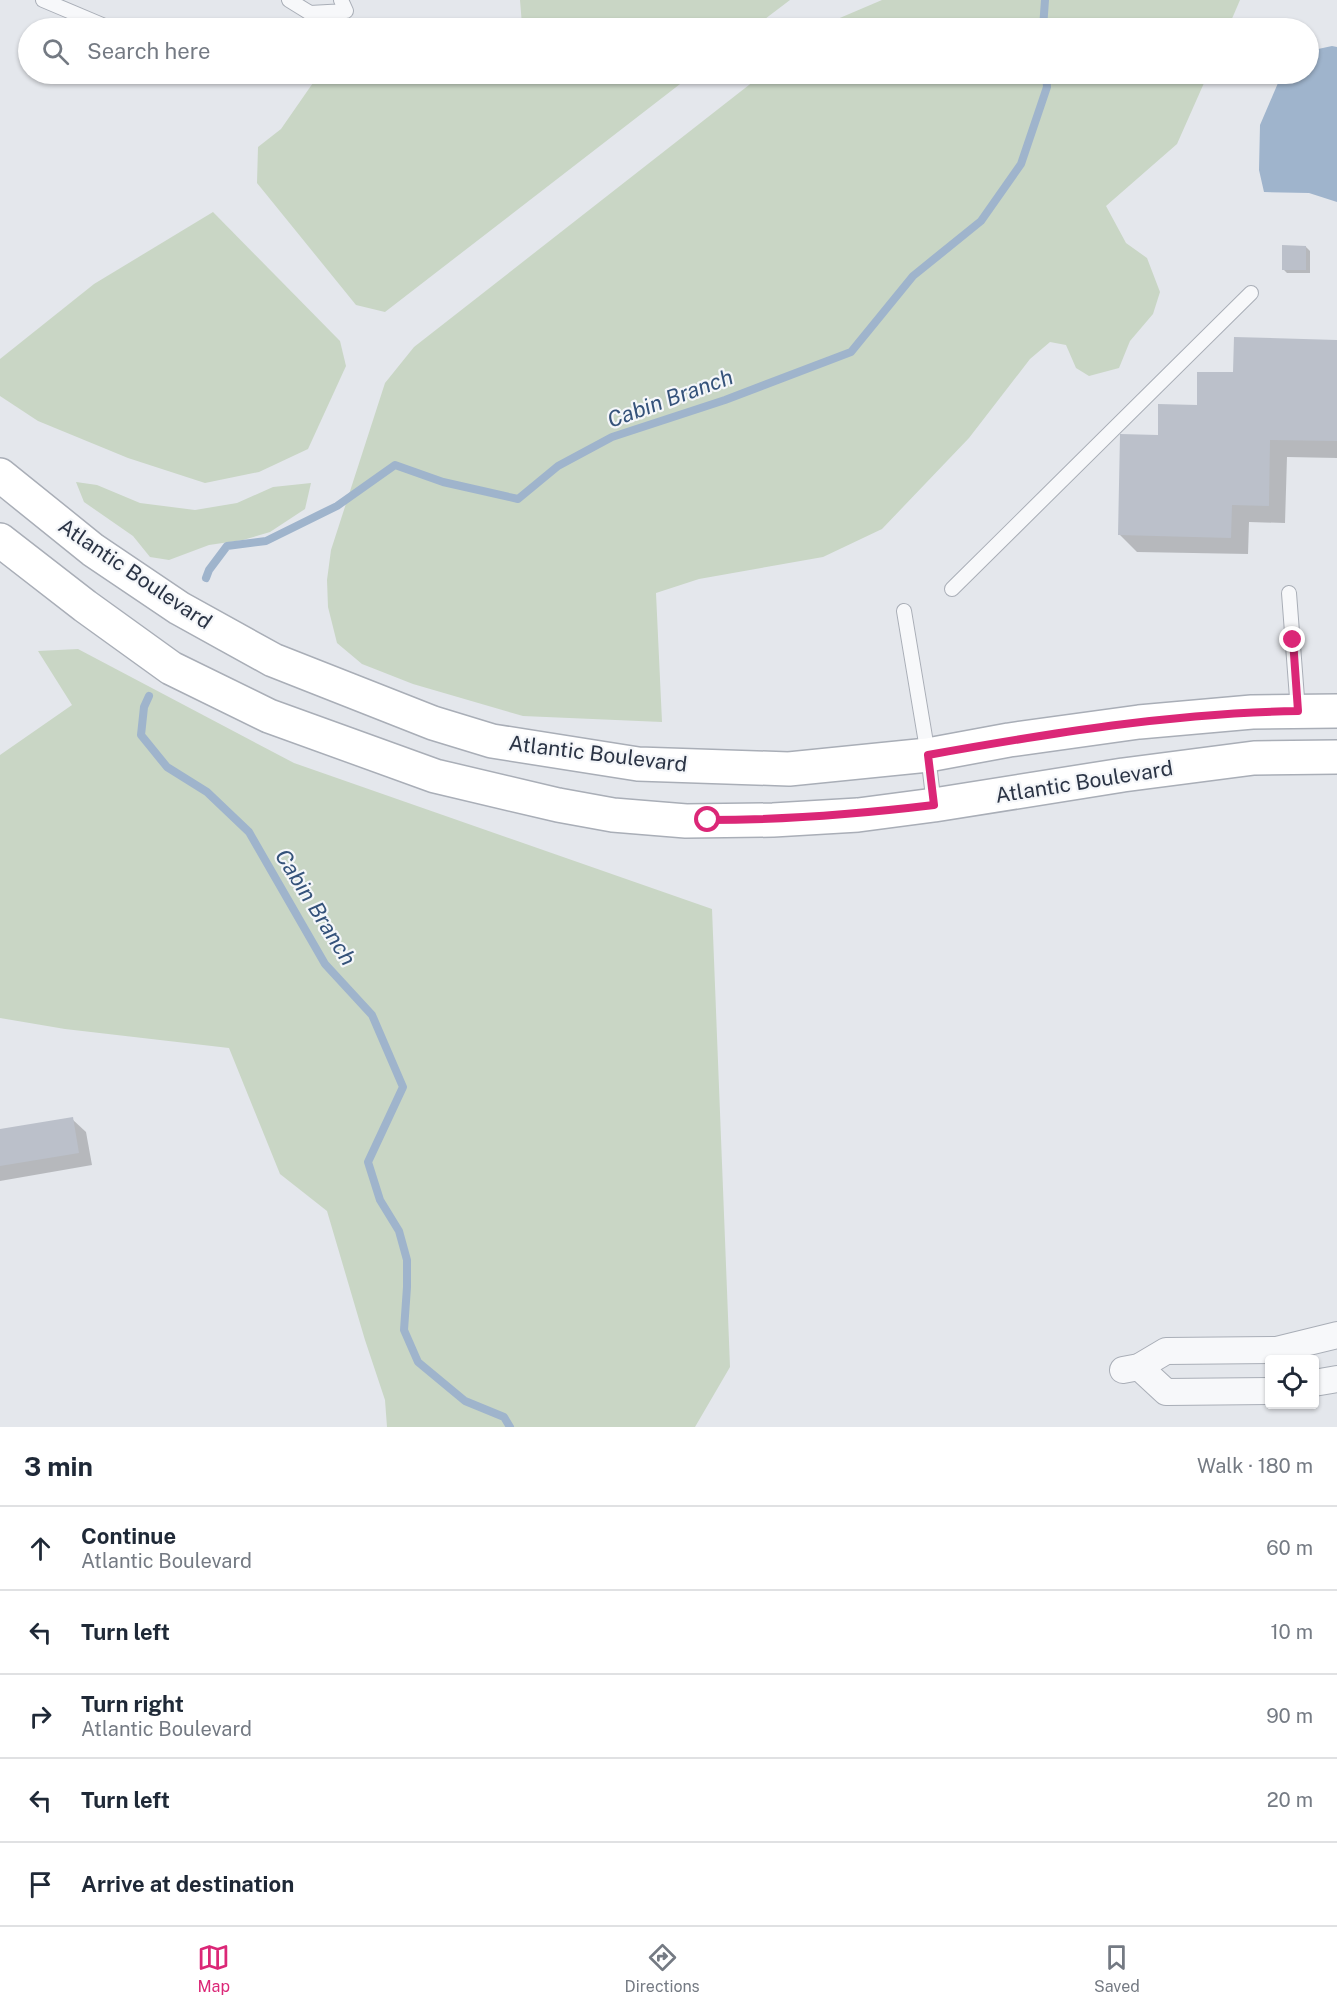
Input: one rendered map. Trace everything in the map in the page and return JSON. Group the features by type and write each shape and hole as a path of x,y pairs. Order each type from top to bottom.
{"main road":[{"name":"Atlantic Boulevard","path":"0,475 93,550 150,589 179,608 273,660 433,723 492,741 638,764 789,769 928,755 1009,740 1139,722 1252,712 1337,711"},
{"name":"Atlantic Boulevard","path":"0,540 85,606 173,669 269,716 435,776 558,805 613,815 686,821 772,820 847,815 934,805 1123,775 1254,758 1337,757"}],"street":[{"path":"1265,1391 1166,1392 1131,1368 1166,1351 1276,1350 1337,1335"},
{"path":"1319,1382 1337,1379"}],"lane":[{"path":"43,0 86,18"},
{"path":"289,0 310,13 346,11 340,0"},
{"path":"952,590 1251,293"},
{"path":"1289,593 1298,711"},
{"path":"904,611 934,805"}],"green space":[{"path":"520,0 790,0 766,18 521,18"},
{"path":"882,0 1240,0 1232,18 840,18"},
{"path":"312,84 680,84 385,312 356,305 257,183 258,147 281,129"},
{"path":"750,84 1204,84 1177,144 1106,206 1126,243 1147,258 1160,292 1153,314 1130,341 1119,368 1089,376 1076,368 1066,345 1050,342 1030,359 969,438 882,529 823,557 699,579 656,593 662,722 523,716 413,684 362,664 337,643 328,607 327,580 331,550 385,383 414,347"},
{"path":"213,212 340,341 346,366 308,449 259,472 205,483 128,458 38,421 0,396 0,359 94,284"},
{"path":"76,482 97,485 140,503 195,510 237,503 273,487 311,483 305,509 270,532 243,540 209,545 169,560 150,557 133,536 84,502"},
{"path":"78,649 294,763 712,909 730,1367 695,1427 387,1427 385,1400 327,1211 280,1174 229,1048 65,1029 0,1018 0,755 72,705 38,651"}],"water":[{"path":"1337,47 1337,202 1309,193 1264,192 1259,170 1260,125 1278,84 1319,84 1319,49"}],"building":[{"path":"1282,245 1306,246 1306,270 1282,270"},
{"path":"1234,337 1337,340 1337,441 1270,440 1269,506 1232,505 1231,538 1118,535 1120,434 1158,435 1158,404 1197,405 1197,372 1233,372"},
{"path":"73,1117 79,1153 0,1166 0,1129"}],"waterway":[{"name":"Cabin Branch","path":"1044,18 1045,0"},
{"name":"Cabin Branch","path":"206,578 209,570 227,546 266,541 337,506 395,465 443,482 518,499 558,466 612,437 725,400 851,352 913,276 981,221 1021,164 1047,84"},
{"name":"Cabin Branch","path":"149,696 144,707 141,735 167,767 207,792 249,832 325,964 372,1015 403,1087 368,1162 380,1200 399,1231 407,1260 404,1330 418,1362 465,1401 504,1417 510,1427"}],"route":[{"path":"708,820 772,820 858,815 934,805 928,755 1009,740 1139,722 1252,712 1298,711 1293,640"}]}
